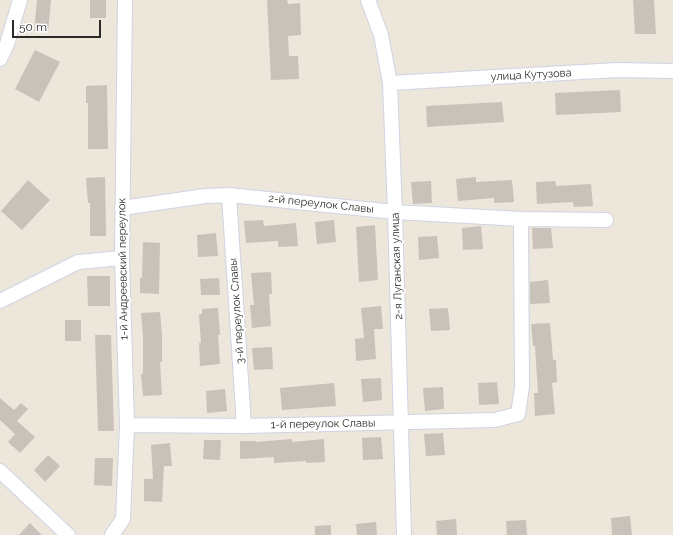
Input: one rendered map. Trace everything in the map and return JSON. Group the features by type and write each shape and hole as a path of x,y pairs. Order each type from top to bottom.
{"street":[{"path":"0,59 7,44 20,0"},
{"name":"1-й Андреевский переулок","path":"112,535 122,518 127,425 122,258 125,0"},
{"name":"2-я Луганская улица","path":"368,0 381,35 390,83 404,535"},
{"name":"улица Кутузова","path":"390,83 617,70 673,71"},
{"name":"2-й переулок Славы","path":"122,208 205,196 229,195 395,212 521,219 606,220"},
{"name":"3-й переулок Славы","path":"229,195 244,426"},
{"name":"1-й переулок Славы","path":"127,425 244,426 495,420 518,414 522,387 521,219"},
{"path":"0,301 78,262 122,258"},
{"path":"0,471 68,535"}],"building":[{"path":"37,0 51,0 48,32 34,31"},
{"path":"90,0 106,0 106,18 90,18"},
{"path":"267,0 287,0 288,4 300,3 301,35 288,36 289,56 298,56 299,79 271,80"},
{"path":"633,0 654,0 656,34 635,34"},
{"path":"35,50 60,62 39,102 15,89"},
{"path":"107,85 108,149 88,149 88,103 86,103 86,86"},
{"path":"620,90 621,112 556,115 555,93"},
{"path":"502,102 504,122 427,127 426,106"},
{"path":"105,177 106,236 90,236 90,203 88,203 86,178"},
{"path":"476,177 476,182 512,180 514,202 494,203 494,198 458,201 456,179"},
{"path":"28,180 50,200 22,230 1,211"},
{"path":"431,181 432,203 413,204 411,182"},
{"path":"555,181 556,186 591,184 593,206 574,207 573,202 537,204 536,182"},
{"path":"263,220 264,226 296,223 298,246 278,247 278,241 246,243 244,221"},
{"path":"334,220 336,242 317,244 315,222"},
{"path":"375,225 378,280 359,282 356,227"},
{"path":"481,226 483,249 463,250 462,228"},
{"path":"532,228 551,228 553,248 533,249"},
{"path":"216,233 218,256 198,257 197,235"},
{"path":"437,236 439,258 419,260 418,237"},
{"path":"143,242 160,243 159,294 140,293"},
{"path":"271,272 272,294 269,294 271,326 252,328 250,305 254,305 251,273"},
{"path":"87,276 110,276 110,306 88,306"},
{"path":"219,278 220,295 201,295 200,279"},
{"path":"548,280 550,303 530,304 530,282"},
{"path":"381,306 383,329 374,329 376,359 356,361 355,339 364,338 361,308"},
{"path":"218,308 220,364 200,366 199,343 201,343 199,314 202,314 202,309"},
{"path":"448,308 450,330 431,331 429,309"},
{"path":"160,312 162,334 162,362 160,362 162,395 143,396 141,374 143,374 143,337 141,313"},
{"path":"65,320 81,320 81,341 65,341"},
{"path":"550,323 553,360 556,360 557,382 552,383 555,414 535,416 534,393 538,393 535,346 533,346 531,324"},
{"path":"95,335 111,335 114,431 98,431"},
{"path":"272,347 273,369 254,370 252,348"},
{"path":"381,378 382,400 363,402 361,379"},
{"path":"497,382 499,404 479,405 478,383"},
{"path":"334,383 336,406 282,410 280,388"},
{"path":"443,387 444,409 425,411 423,388"},
{"path":"225,389 227,411 207,413 206,391"},
{"path":"0,398 14,410 21,403 28,409 17,421 35,437 20,453 8,442 15,434 0,420"},
{"path":"443,433 445,455 426,456 424,434"},
{"path":"381,437 383,459 363,460 362,438"},
{"path":"292,439 292,442 324,439 325,462 306,463 306,461 274,463 274,457 240,459 240,441 256,442"},
{"path":"204,440 221,440 220,460 203,459"},
{"path":"170,443 172,466 164,466 162,502 144,501 144,479 153,479 151,445"},
{"path":"48,455 60,466 45,482 34,470"},
{"path":"95,458 113,458 112,486 94,485"},
{"path":"630,516 632,535 612,535 611,518"},
{"path":"456,519 457,535 437,535 436,521"},
{"path":"526,520 527,535 507,535 506,521"},
{"path":"376,522 377,535 357,535 356,524"},
{"path":"30,523 42,535 19,535"},
{"path":"331,525 331,535 315,535 315,526"}]}
